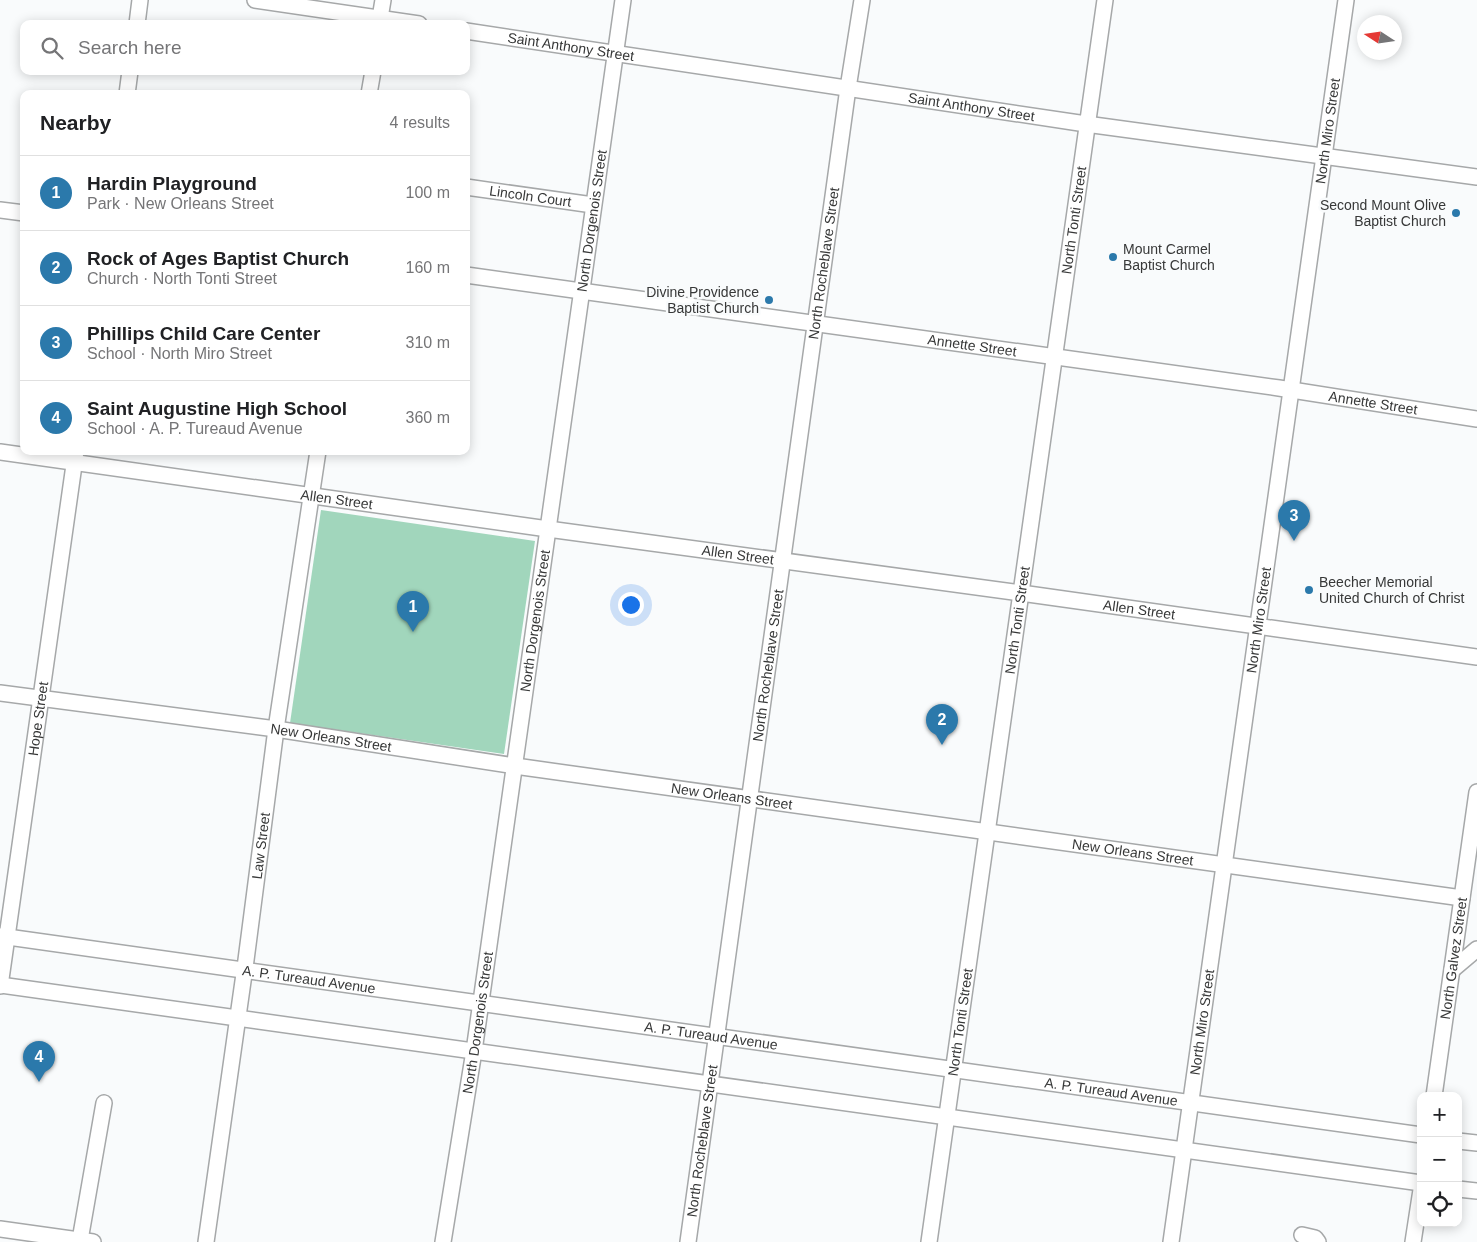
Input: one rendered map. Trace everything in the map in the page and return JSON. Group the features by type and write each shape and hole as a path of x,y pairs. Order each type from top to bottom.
{"street":[{"path":"138,20 140,0"},
{"path":"255,0 374,20"},
{"path":"380,20 383,0"},
{"name":"North Dorgenois Street","path":"443,1242 474,1051 623,0"},
{"name":"North Rocheblave Street","path":"688,1242 848,88 862,0"},
{"name":"North Tonti Street","path":"929,1242 1104,0"},
{"name":"North Miro Street","path":"1171,1242 1346,0"},
{"name":"Saint Anthony Street","path":"470,32 1086,124 1477,177"},
{"path":"128,90 129,75"},
{"path":"370,90 372,75"},
{"name":"Lincoln Court","path":"470,188 594,205"},
{"path":"0,210 20,212"},
{"name":"Annette Street","path":"470,276 1292,390 1477,419"},
{"name":"Allen Street","path":"0,452 20,453"},
{"name":"Allen Street","path":"56,455 75,456 312,496 1477,657"},
{"name":"Law Street","path":"206,1242 276,730 317,455"},
{"name":"Hope Street","path":"0,985 3,937 41,698 75,456"},
{"name":"New Orleans Street","path":"0,693 276,730 987,833 1462,898"},
{"name":"North Galvez Street","path":"1435,1092 1477,792"},
{"name":"A. P. Tureaud Avenue","path":"3,937 1417,1135"},
{"path":"1452,970 1477,949"},
{"path":"0,985 1417,1183"},
{"path":"0,1229 86,1241 104,1103"},
{"path":"1462,1141 1477,1143"},
{"path":"1462,1189 1477,1191"},
{"path":"1413,1242 1417,1216"},
{"path":"1302,1235 1315,1238 1318,1242"}],"green space":[{"path":"321,510 535,541 504,754 290,723"}],"place":[{"name":"Second Mount Olive Baptist Church","path":"1456,213"},
{"name":"Mount Carmel Baptist Church","path":"1113,257"},
{"name":"Divine Providence Baptist Church","path":"769,300"},
{"name":"Phillips Child Care Center","path":"1294,541"},
{"name":"Beecher Memorial United Church of Christ","path":"1309,590"},
{"name":"Hardin Playground","path":"413,632"},
{"name":"Rock of Ages Baptist Church","path":"942,745"},
{"name":"Saint Augustine High School","path":"39,1082"}]}
